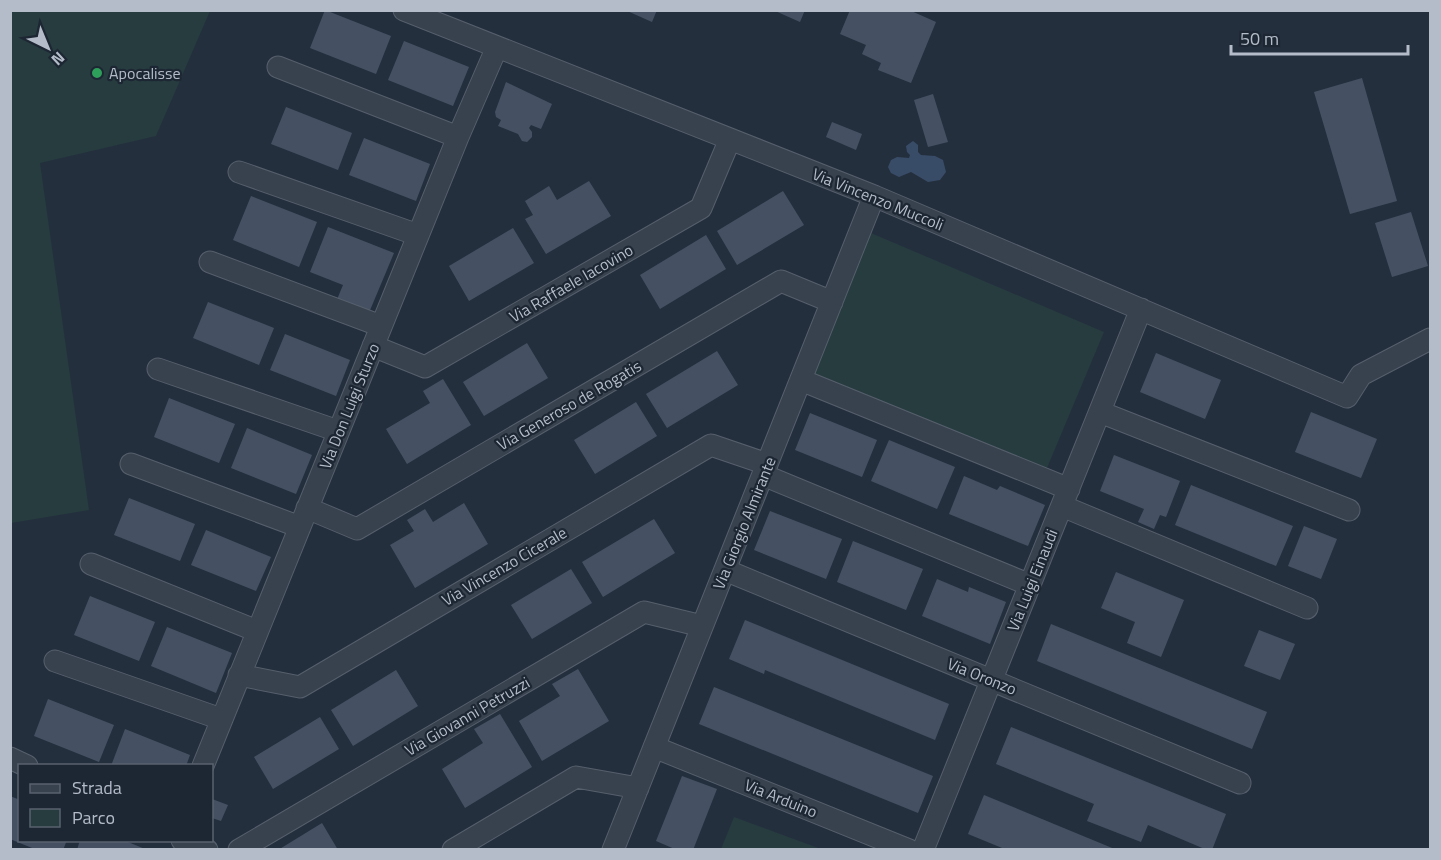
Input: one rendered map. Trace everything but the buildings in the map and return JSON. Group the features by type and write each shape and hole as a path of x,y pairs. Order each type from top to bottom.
{"street":[{"name":"Via Vincenzo Muccoli","path":"404,10 874,196 1347,397 1361,375 1431,339"},
{"name":"Via Don Luigi Sturzo","path":"203,764 458,137 497,47"},
{"path":"278,67 458,137"},
{"name":"Via Raffaele Iacovino","path":"373,346 425,367 701,208 730,139"},
{"path":"239,172 418,235"},
{"name":"Via Giorgio Almirante","path":"613,849 874,196"},
{"path":"210,262 381,326"},
{"name":"Via Generoso de Rogatis","path":"304,517 357,529 781,281 832,302"},
{"name":"Via Luigi Einaudi","path":"923,849 1141,309"},
{"path":"158,369 338,431"},
{"path":"801,380 1308,608"},
{"path":"1100,412 1349,510"},
{"name":"Via Vincenzo Cicerale","path":"239,675 300,687 711,445 1030,585"},
{"path":"131,464 304,517"},
{"path":"91,564 257,631"},
{"name":"Via Oronzo","path":"725,570 1240,783"},
{"name":"Via Giovanni Petruzzi","path":"239,849 644,612 702,626"},
{"path":"55,661 221,719"},
{"name":"Via Arduino","path":"654,747 909,849"},
{"path":"10,758 25,764"},
{"path":"453,849 576,777 638,788"},
{"path":"188,842 207,849"}],"green space":[{"path":"10,11 210,11 156,136 40,163 89,510 11,523"},
{"path":"871,233 1104,332 1047,468 815,374"},
{"path":"734,817 821,849 721,849"}],"water":[{"path":"913,141 918,145 918,152 921,155 935,156 943,160 946,172 940,180 928,182 911,172 899,177 891,173 888,167 891,160 897,157 909,158 906,146"}],"place":[{"name":"Apocalisse","path":"97,73"}]}
